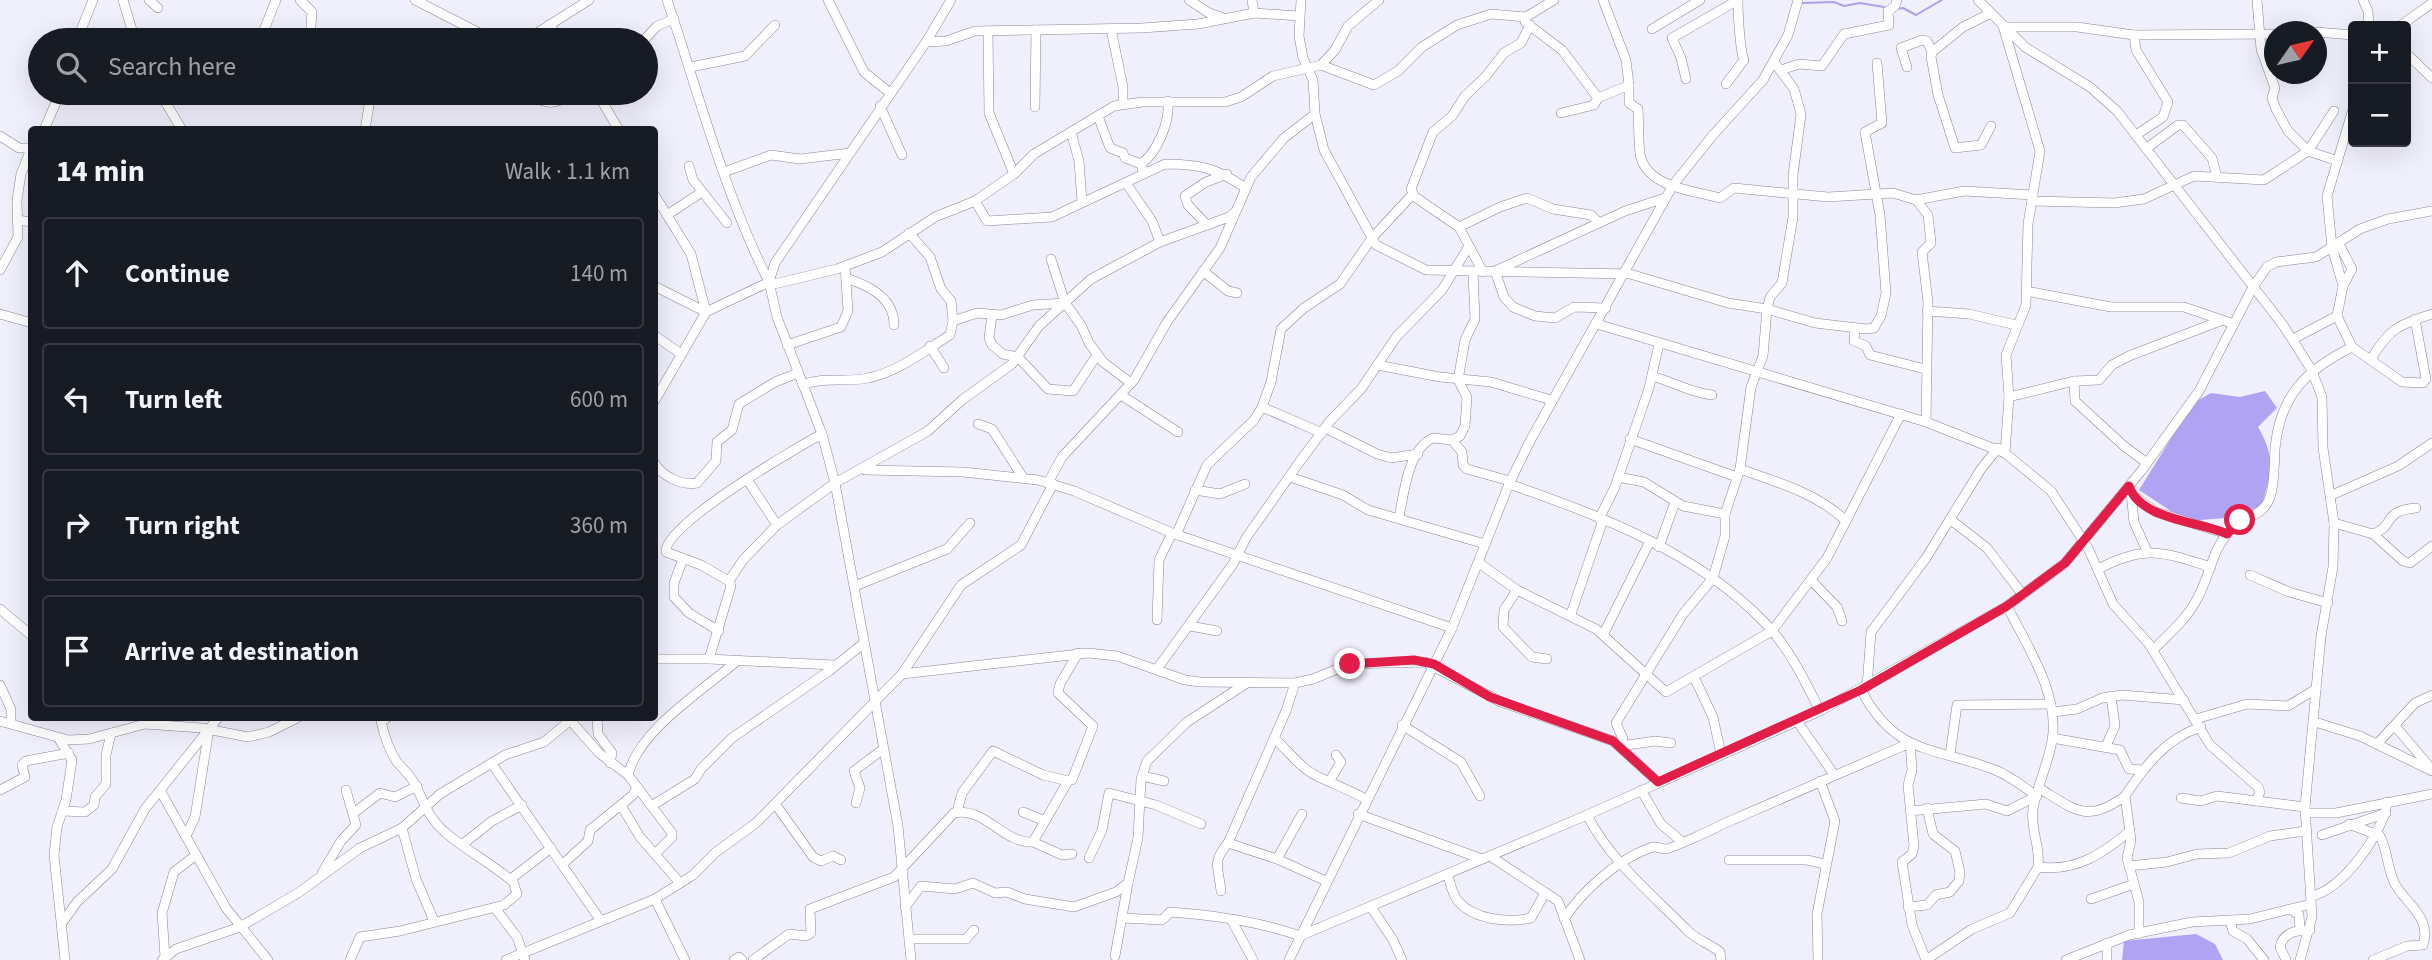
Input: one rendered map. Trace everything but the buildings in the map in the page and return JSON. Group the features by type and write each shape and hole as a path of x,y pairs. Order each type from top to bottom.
{"street":[{"path":"82,28 93,0"},
{"path":"123,0 131,28"},
{"path":"149,0 158,8"},
{"path":"265,28 276,0"},
{"path":"300,0 312,12 311,28"},
{"path":"415,0 470,28"},
{"path":"543,28 589,0"},
{"path":"667,0 724,172 753,250 769,284 787,345 822,434 835,483 882,750 896,814 911,960"},
{"path":"828,0 864,72 890,93"},
{"path":"769,284 775,263 951,0"},
{"path":"1189,0 1209,13 1224,18"},
{"path":"1252,0 1254,13"},
{"path":"1301,0 1299,36 1313,80 1315,114 1324,150 1357,206 1372,238 1382,249 1426,270 1452,273 1495,271 1624,274 1728,303 1767,309 1815,323 1855,328 1874,328 1886,302 1876,195 1864,132 1882,123 1877,64"},
{"path":"1321,65 1335,50 1348,26 1379,0"},
{"path":"1518,18 1538,11 1554,0"},
{"path":"1602,0 1626,60 1629,103 1638,109 1641,159 1662,182 1720,198 1734,188 1828,197 1893,194 1916,200 1964,191 2032,198 2124,202 2144,200 2194,176 2264,180 2308,151 2334,111"},
{"path":"1652,29 1700,0"},
{"path":"1685,79 1681,58 1672,38 1738,0 1742,33 1740,52 1744,60 1726,84"},
{"path":"1289,960 1358,814 1452,628 1510,483 1551,400 1597,324 1673,185 1713,135 1777,66 1798,0"},
{"path":"1777,66 1822,66 1844,34 1889,25 1888,11 1895,6 1897,0"},
{"path":"1978,0 2040,58 2091,88 2117,111 2177,185 2293,340 2311,369 2322,397 2323,448 2334,523 2305,810 2311,900 2300,960"},
{"path":"2257,0 2261,48 2275,89 2272,98 2276,109 2288,131 2308,151 2339,161"},
{"path":"2363,0 2368,21"},
{"path":"2407,21 2432,4"},
{"path":"926,41 946,41 988,31 1198,24 1254,13 1299,16"},
{"path":"1932,52 1964,27 1991,13"},
{"path":"658,395 706,312 769,284 845,266 882,252 943,214 975,201 1014,174 1034,154 1123,103 1225,102 1241,97 1264,79 1321,65 1374,85 1398,71 1422,47 1457,25 1491,14 1518,18 1562,50 1598,98"},
{"path":"655,28 674,19"},
{"path":"549,24 552,28"},
{"path":"691,67 746,55 775,25"},
{"path":"1399,517 1411,468 1427,441 1433,438 1452,440 1460,436 1465,426 1467,397 1458,380 1465,340 1475,319 1478,272 1459,227 1412,195 1411,189 1433,132 1452,116 1461,101 1486,76 1504,52 1521,43 1530,25"},
{"path":"2004,26 2077,27 2134,35 2264,33"},
{"path":"2004,26 2040,147 2028,224 2026,305 2006,355 2009,397 2001,450 1981,469 1951,520 1871,632 1864,688 1885,728 1910,743 2008,776 2079,813 2096,812 2125,796 2143,770 2170,743 2199,723 2247,704 2288,706 2316,689"},
{"path":"1111,29 1123,87 1123,103"},
{"path":"1035,107 1037,30"},
{"path":"988,31 989,113 1014,174"},
{"path":"2327,33 2348,34"},
{"path":"2134,35 2136,50 2168,102 2163,117 2136,135"},
{"path":"1907,67 1901,48 1922,40 1927,41 1932,52 1938,94 1955,148 1981,145 1991,126"},
{"path":"2411,58 2432,78"},
{"path":"1620,746 1623,739 1616,723 1683,614 1713,578 1725,536 1725,514 1739,473 1751,387 1759,370 1767,309 1770,297 1782,283 1785,273 1794,193 1793,175 1801,114 1794,89 1777,66"},
{"path":"1561,113 1594,105 1598,98 1629,85"},
{"path":"975,201 982,217 993,221 1052,217 1126,183 1142,169 1167,126 1168,101"},
{"path":"46,126 55,105"},
{"path":"167,105 180,126"},
{"path":"366,126 369,105"},
{"path":"604,105 617,126"},
{"path":"880,106 902,155"},
{"path":"506,960 524,956 655,899 680,883 776,805 901,674 961,585 1021,545 1062,457 1131,383 1167,322 1231,227 1244,187 1284,138 1315,114"},
{"path":"1098,116 1110,148 1123,153 1125,158 1142,169 1185,163 1227,174 1244,187"},
{"path":"2147,148 2178,125 2183,125 2212,158 2217,177"},
{"path":"2343,285 2327,196 2348,128"},
{"path":"1071,132 1079,161 1082,202"},
{"path":"0,136 19,148 28,147"},
{"path":"724,172 771,155 800,159 850,153"},
{"path":"0,270 18,237 21,174 28,155"},
{"path":"689,166 702,192 727,223"},
{"path":"1207,225 1188,205 1185,196 1206,182 1227,174"},
{"path":"1126,183 1152,221 1160,242"},
{"path":"667,215 702,192"},
{"path":"1157,620 1158,560 1174,534 1206,465 1254,420 1262,407 1271,382 1281,329 1304,308 1340,285 1372,238 1412,195"},
{"path":"1459,227 1500,207 1527,198 1553,209 1591,215 1599,223"},
{"path":"1495,271 1599,223 1665,198"},
{"path":"658,200 691,254 706,312"},
{"path":"1916,200 1928,215 1931,243 1922,252 1921,264 1927,311 1926,422"},
{"path":"729,581 743,560 777,525 835,483 928,431 962,400 1018,358 1039,326 1091,279 1160,242 1235,212"},
{"path":"1122,918 1162,920 1170,912 1252,923 1300,936 1587,815 1820,711 1864,688 2007,606 2056,571 2084,542 2130,491 2199,391 2253,287 2272,264 2316,257 2360,229 2388,219 2431,212"},
{"path":"17,220 28,221"},
{"path":"803,385 817,381 867,379 905,364 951,335 951,300 941,289 930,257 909,233"},
{"path":"2335,244 2352,269 2343,285 2337,316 2352,347 2402,382 2425,381 2415,319"},
{"path":"1157,669 1190,626 1238,556 1246,538 1324,430 1397,336 1443,290 1469,246"},
{"path":"1051,259 1065,303 1097,355 1131,383"},
{"path":"787,345 841,327 848,311 845,266"},
{"path":"1203,271 1228,291 1237,293"},
{"path":"1495,271 1504,297 1513,307 1535,316 1560,317 1574,307 1606,308"},
{"path":"846,278 884,298 891,305 894,325"},
{"path":"658,288 706,312"},
{"path":"2026,291 2111,307 2184,307 2234,324"},
{"path":"953,321 977,313 1015,313 1033,305 1065,303"},
{"path":"1927,311 1969,314 2017,325"},
{"path":"0,314 28,322"},
{"path":"2371,359 2386,334 2415,319 2432,314"},
{"path":"992,315 989,338 992,345 1003,354 1018,358 1048,389 1069,393 1080,384 1097,355"},
{"path":"2293,340 2337,316"},
{"path":"2009,397 2074,381 2099,380 2112,365 2129,356 2220,321"},
{"path":"1597,324 1901,414 2001,450 2051,491 2084,542 2113,604 2153,650 2216,751 2258,787 2260,792 2256,802"},
{"path":"1855,328 1854,341 1866,346 1870,355 1925,369"},
{"path":"658,338 681,354"},
{"path":"1571,614 1601,519 1652,376 1659,344"},
{"path":"930,346 944,368"},
{"path":"2153,650 2191,610 2227,534 2240,520 2256,515 2270,498 2277,434 2286,408 2311,369 2352,347"},
{"path":"1377,365 1458,380 1492,382 1551,400"},
{"path":"658,467 683,483 697,483 716,461 718,442 732,430 739,404 775,382 798,373"},
{"path":"1652,376 1676,383 1693,394 1712,395"},
{"path":"2074,381 2076,401 2123,446 2147,463"},
{"path":"1121,396 1178,432"},
{"path":"1262,407 1324,430 1377,454 1391,458 1418,454"},
{"path":"1479,563 1517,590 1571,614 1603,635 1666,692 1772,631 1827,558 1901,414"},
{"path":"978,424 992,429 1023,476"},
{"path":"709,659 731,586 729,581 701,565 666,552 668,541 695,513 822,434"},
{"path":"1630,439 1804,493 1831,507 1846,520"},
{"path":"1452,440 1462,452 1463,465 1467,469 1510,483 1650,541 1736,594 1772,631 1820,711"},
{"path":"2332,495 2398,466 2432,443"},
{"path":"860,470 1023,476 1051,484 1174,534 1452,628"},
{"path":"1290,477 1343,495 1368,510 1485,544"},
{"path":"1618,477 1644,482 1675,502 1695,510 1725,514"},
{"path":"748,481 777,525"},
{"path":"1195,489 1220,494 1245,484"},
{"path":"2130,491 2156,512 2227,534"},
{"path":"2130,491 2134,522 2147,551"},
{"path":"1659,547 1675,502"},
{"path":"2373,534 2385,528 2390,514 2400,509 2416,508"},
{"path":"1951,520 1987,548 2023,595"},
{"path":"855,586 947,549 970,523"},
{"path":"2334,523 2373,534 2403,561 2410,563 2432,546"},
{"path":"1603,635 1650,541"},
{"path":"2098,569 2147,551 2178,555 2211,567"},
{"path":"683,559 674,583 674,597 689,613 719,631"},
{"path":"2250,575 2289,592 2328,603"},
{"path":"1811,580 1837,607 1842,621"},
{"path":"1517,590 1504,610 1503,627 1532,657 1547,659"},
{"path":"1910,743 1913,851 1902,862 1908,906 1926,960 1972,929 2010,913 2038,867 2039,859 2033,836 2038,792 2052,738 2052,708 2040,671 2007,606"},
{"path":"0,609 28,633"},
{"path":"1190,626 1217,631"},
{"path":"653,805 695,779 701,769 732,738 864,643"},
{"path":"901,674 1078,653 1117,656 1189,681 1295,683 1350,664 1414,660 1434,664 1490,697 1602,736 1620,746 1658,782"},
{"path":"1033,842 1068,781 1072,780 1093,726 1058,693 1060,684 1078,653"},
{"path":"658,659 738,660 831,667 839,663"},
{"path":"628,775 636,754 656,730 697,691 738,660"},
{"path":"1694,677 1713,717 1721,754"},
{"path":"1115,956 1138,838 1139,800 1147,761 1194,716 1212,708 1247,683"},
{"path":"1221,891 1216,873 1217,855 1228,843 1295,683"},
{"path":"0,685 11,709 11,723"},
{"path":"2377,744 2415,703 2432,695"},
{"path":"1950,755 1957,705 2077,709 2112,696 2184,700"},
{"path":"2106,747 2115,726 2112,696"},
{"path":"0,721 59,739 89,739 137,725 209,729 247,737 269,732 291,721"},
{"path":"145,721 153,725"},
{"path":"62,923 77,902 113,869 145,809 216,721"},
{"path":"349,960 360,937 400,931 495,908 517,894 518,890 512,881 443,831 424,807 417,786 395,758 380,721"},
{"path":"164,959 183,946 240,927 298,893 360,848 402,828 440,794 517,749 544,742 570,721"},
{"path":"574,721 610,763 628,775 672,832 672,837 656,853"},
{"path":"597,721 598,734 612,753 610,763"},
{"path":"1797,721 1833,774"},
{"path":"2315,723 2377,744 2431,770"},
{"path":"1402,725 1461,762 1480,796"},
{"path":"2395,726 2431,770"},
{"path":"186,836 195,817 209,729"},
{"path":"63,811 85,812 94,805 95,797 106,784 106,755 111,733"},
{"path":"1274,738 1290,756 1321,779 1330,779 1366,799"},
{"path":"2052,738 2120,751 2129,769 2143,770"},
{"path":"59,739 69,753 72,768 57,827 54,855 65,960"},
{"path":"1620,746 1656,741 1671,743"},
{"path":"1564,919 1588,889 1620,864 1649,848 1668,850 1681,841 1708,834 1723,824 1833,774 1910,743"},
{"path":"856,803 860,788 854,771 882,750"},
{"path":"753,960 789,934 806,936 811,933 810,909 894,877 942,823 957,812 962,793 993,751 1043,775 1068,781"},
{"path":"0,790 25,777 23,765 26,761 69,753"},
{"path":"1330,779 1341,762 1336,755"},
{"path":"492,764 601,921"},
{"path":"1142,776 1164,781"},
{"path":"1818,960 1817,914 1835,821 1820,781"},
{"path":"355,812 380,793 395,797 417,786"},
{"path":"563,864 588,841 590,830 622,807 637,787"},
{"path":"321,875 341,841 356,825 355,812 346,790"},
{"path":"1642,790 1661,824 1681,841"},
{"path":"161,792 240,927 268,960"},
{"path":"1910,811 1986,804 2007,811 2038,792"},
{"path":"1089,858 1102,830 1110,793 1139,800 1201,824"},
{"path":"2181,798 2201,801 2217,796 2336,813 2432,794"},
{"path":"2125,796 2130,831 2129,866 2141,919 2139,934"},
{"path":"2066,960 2107,943 2139,934 2192,922 2230,921 2290,909 2311,900 2349,871 2376,834 2386,813 2387,802"},
{"path":"463,844 492,821 522,805"},
{"path":"776,805 813,857 821,862 833,856 841,860"},
{"path":"622,807 640,837 680,883"},
{"path":"1908,906 1920,907 1936,895 1950,892 1959,881 1960,872 1955,852 1933,834 1927,808"},
{"path":"957,812 986,820 1015,839 1033,842 1062,855 1072,854"},
{"path":"1023,812 1045,821"},
{"path":"2322,835 2386,813"},
{"path":"1277,859 1302,814"},
{"path":"1358,814 1486,858 1545,893 1561,906 1580,960"},
{"path":"1587,815 1601,841 1620,864 1689,932 1720,952 1721,960"},
{"path":"2349,824 2382,839 2395,884 2418,907 2427,934 2427,945 2407,946 2373,960"},
{"path":"402,828 416,879 434,921"},
{"path":"2038,867 2052,869 2078,865 2104,853 2130,831"},
{"path":"2129,866 2167,862 2197,854 2229,853 2270,836 2306,831"},
{"path":"1228,843 1277,859 1326,881"},
{"path":"512,881 512,877 551,848"},
{"path":"164,959 162,913 174,872 196,855"},
{"path":"1729,860 1807,860 1825,864"},
{"path":"1448,875 1456,899 1485,917 1520,921 1531,918 1545,893"},
{"path":"905,908 921,886 956,889 973,883 995,893 1007,892 1025,899 1074,907 1115,892 1128,883"},
{"path":"2091,899 2134,884"},
{"path":"655,899 685,960"},
{"path":"1371,907 1393,940 1402,960"},
{"path":"495,908 517,937 524,956"},
{"path":"2290,909 2299,915 2305,930"},
{"path":"1232,921 1253,960"},
{"path":"2230,921 2233,931 2248,939 2264,960"},
{"path":"909,939 965,939 974,930"},
{"path":"2286,960 2281,943 2288,934 2305,930"},
{"path":"2107,943 2107,960"},
{"path":"734,960 739,957 742,960"}],"shaded area":[{"path":"2265,391 2277,408 2258,427 2270,457 2268,483 2262,505 2239,517 2186,521 2139,490 2193,403 2211,393 2240,397"},
{"path":"2196,934 2215,944 2223,960 2122,960 2124,941"}],"waterway":[{"path":"1897,9 1903,8 1916,15 1942,0"},
{"path":"1803,3 1834,2 1844,6 1860,3 1884,7"}],"route":[{"path":"1350,664 1414,660 1434,664 1501,702 1613,741 1658,782 1861,690 1941,641 2007,606 2065,563 2129,486 2132,495 2156,512 2191,524 2227,534 2240,520"}]}
